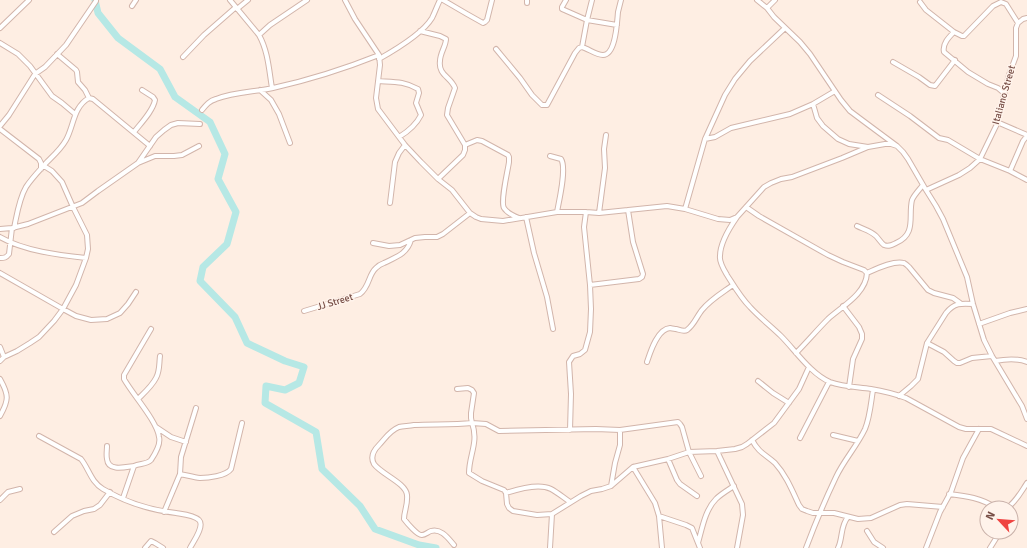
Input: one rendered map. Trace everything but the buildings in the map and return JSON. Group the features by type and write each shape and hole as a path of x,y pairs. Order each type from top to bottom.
{"street":[{"path":"0,28 29,0"},
{"path":"132,6 136,0"},
{"path":"230,0 259,35 262,41 266,53 272,88"},
{"path":"183,57 204,35 236,8 248,0"},
{"path":"259,35 270,25 306,0"},
{"path":"345,0 354,19 379,57 376,98 378,109 406,145 438,179 452,190 470,213 481,219 503,221 557,212 599,213 667,206 685,209 724,220 730,220 737,217"},
{"path":"202,110 207,103 214,99 306,80 379,57 398,48 420,31 432,18 441,0 483,23 486,22 492,0"},
{"path":"566,0 561,9 587,20 617,25"},
{"path":"496,49 532,95 542,105 547,105 579,48 582,47 592,0"},
{"path":"582,47 603,55 607,54 611,50 614,43 621,0"},
{"path":"757,0 767,8 774,17 800,42 810,54 841,100 850,110 903,152 943,219 967,277 973,304 984,340 1022,406 1027,419"},
{"path":"767,8 775,0"},
{"path":"0,361 4,357 17,351 39,337 54,321 63,309 76,285 88,249 87,235 62,182 52,171 42,167 39,159 0,128 36,74 45,67 66,45 96,1"},
{"path":"920,2 926,10 960,36 964,36 993,6 1001,2 1006,4 1018,23 1027,18"},
{"name":"Italiano Street","path":"926,190 959,175 980,159 997,122 1005,94 1016,54 1015,33 1018,23"},
{"path":"685,209 705,139 725,95 750,61 785,28"},
{"path":"420,31 446,39 439,63 440,69 445,77 452,82 455,88 448,108 448,115 465,145 463,155 438,179"},
{"path":"954,32 946,42 943,49 944,52 968,72 998,88 1005,94"},
{"path":"0,43 18,54 30,66 52,96 62,102 75,114"},
{"path":"57,54 76,70 78,82 85,90 89,98 94,100 150,146"},
{"path":"893,62 932,86 935,86 954,60"},
{"path":"378,81 410,84 418,89 419,93 416,103 421,115 417,122 400,137"},
{"path":"134,132 155,103 153,97 142,90"},
{"path":"260,90 271,100 279,114 290,142"},
{"path":"705,139 715,137 732,128 790,114 813,104 835,91"},
{"path":"878,96 910,116 939,138 948,140 980,159 1010,171 1027,180"},
{"path":"0,258 4,258 9,254 13,228 22,194 42,167 64,144 75,114 80,105 89,98"},
{"path":"813,104 818,118 823,126 838,139 849,144 868,148"},
{"path":"997,122 1027,136 1024,138 1010,171"},
{"path":"138,163 150,146 164,130 171,125 187,123 200,124"},
{"path":"599,213 605,168 604,149 606,135"},
{"path":"465,145 478,140 508,155 509,162 502,205 508,213 520,218"},
{"path":"897,146 885,144 868,148 792,177 781,179 764,187 737,217 730,228 724,240 720,256 723,268 733,285 751,308 780,335 809,367 829,382 900,396 959,427 966,429 991,429 1027,446"},
{"path":"390,203 395,162 399,153 406,145"},
{"path":"0,229 13,228 28,224 82,204 138,163 156,156 182,155 199,146"},
{"path":"550,156 561,159 564,163 557,212"},
{"path":"857,226 872,233 885,245 890,246 905,238 911,225 913,198 923,185"},
{"path":"746,207 828,255 864,270 867,274"},
{"path":"590,285 639,280 642,277 643,274 633,242 628,210"},
{"path":"570,430 571,394 569,362 573,356 585,350 590,332 590,285 584,227 586,212"},
{"path":"373,243 388,246 400,245 415,238 437,237 470,213"},
{"path":"526,217 553,329"},
{"path":"0,237 44,252 86,258"},
{"name":"JJ Street","path":"304,311 360,294 365,290 376,267 405,252 411,240"},
{"path":"867,274 884,266 903,263 909,267 928,290 953,298 960,303"},
{"path":"0,273 63,309 83,318 92,320 107,319 120,313 136,292"},
{"path":"796,353 829,318 850,302 865,283 867,274"},
{"path":"647,362 653,345 662,332 670,328 686,331 709,302 733,285"},
{"path":"900,396 918,379 924,350 927,343 949,308 960,303 973,304"},
{"path":"843,306 859,327 862,334 862,339 852,359 849,386"},
{"path":"979,324 1010,313 1027,309"},
{"path":"107,446 106,459 108,464 111,467 120,468 145,464 150,460 159,444 160,438 156,427 124,379 124,375 151,329"},
{"path":"927,343 944,352 957,363 972,358 992,356"},
{"path":"0,347 4,357"},
{"path":"138,400 157,377 160,356"},
{"path":"995,361 1016,359 1027,362"},
{"path":"457,389 468,388 474,393 471,418 475,434 475,443 468,473 482,481 504,490 506,493 507,504 513,511 538,515 552,514 581,496 611,486 633,467 668,460 689,452 735,450 742,447 774,423 799,389 809,367"},
{"path":"0,379 5,388 7,398 6,404 0,416"},
{"path":"758,381 789,403"},
{"path":"800,438 829,382"},
{"path":"806,548 814,525 840,468 853,450 865,428 873,390"},
{"path":"164,512 180,474 181,457 196,408"},
{"path":"454,545 440,532 433,531 423,535 415,532 404,519 407,506 406,491 373,463 372,454 375,449 385,437 400,427 472,423 486,424 499,431 620,430 678,422 682,427 689,452 701,476"},
{"path":"180,474 199,478 228,472 231,469 242,423"},
{"path":"156,427 171,437 186,442"},
{"path":"926,548 940,512 950,494 963,458 979,429"},
{"path":"611,486 620,445 620,430"},
{"path":"833,435 858,441"},
{"path":"39,436 81,459 86,465 93,479 102,488 150,508 164,512 191,516 199,520 201,523 201,528 190,548"},
{"path":"752,440 759,451 774,463 785,476 799,505 807,512 834,513 858,519 871,518 900,505 907,504 943,507"},
{"path":"717,451 742,504 743,511 737,548"},
{"path":"668,460 680,484 696,496"},
{"path":"123,498 134,466"},
{"path":"633,467 655,503 659,516 662,548"},
{"path":"1016,500 1027,483"},
{"path":"506,493 524,488 542,486 550,488 570,502"},
{"path":"699,546 705,519 711,505 734,486"},
{"path":"0,500 8,492 20,488"},
{"path":"54,532 72,516 94,509 100,505 110,492"},
{"path":"950,494 982,500"},
{"path":"550,548 552,514"},
{"path":"659,516 692,528 699,546"},
{"path":"840,547 843,527 845,520 848,517"},
{"path":"867,531 874,542 883,548"},
{"path":"144,548 151,541 163,548"}],"waterway":[{"path":"95,0 98,13 118,38 160,69 175,97 210,122 225,154 218,179 236,212 227,244 203,267 200,281 235,317 247,343 285,361 304,367 299,383 285,390 266,386 265,403 316,432 322,469 360,506 375,529 419,545 436,548"}]}
